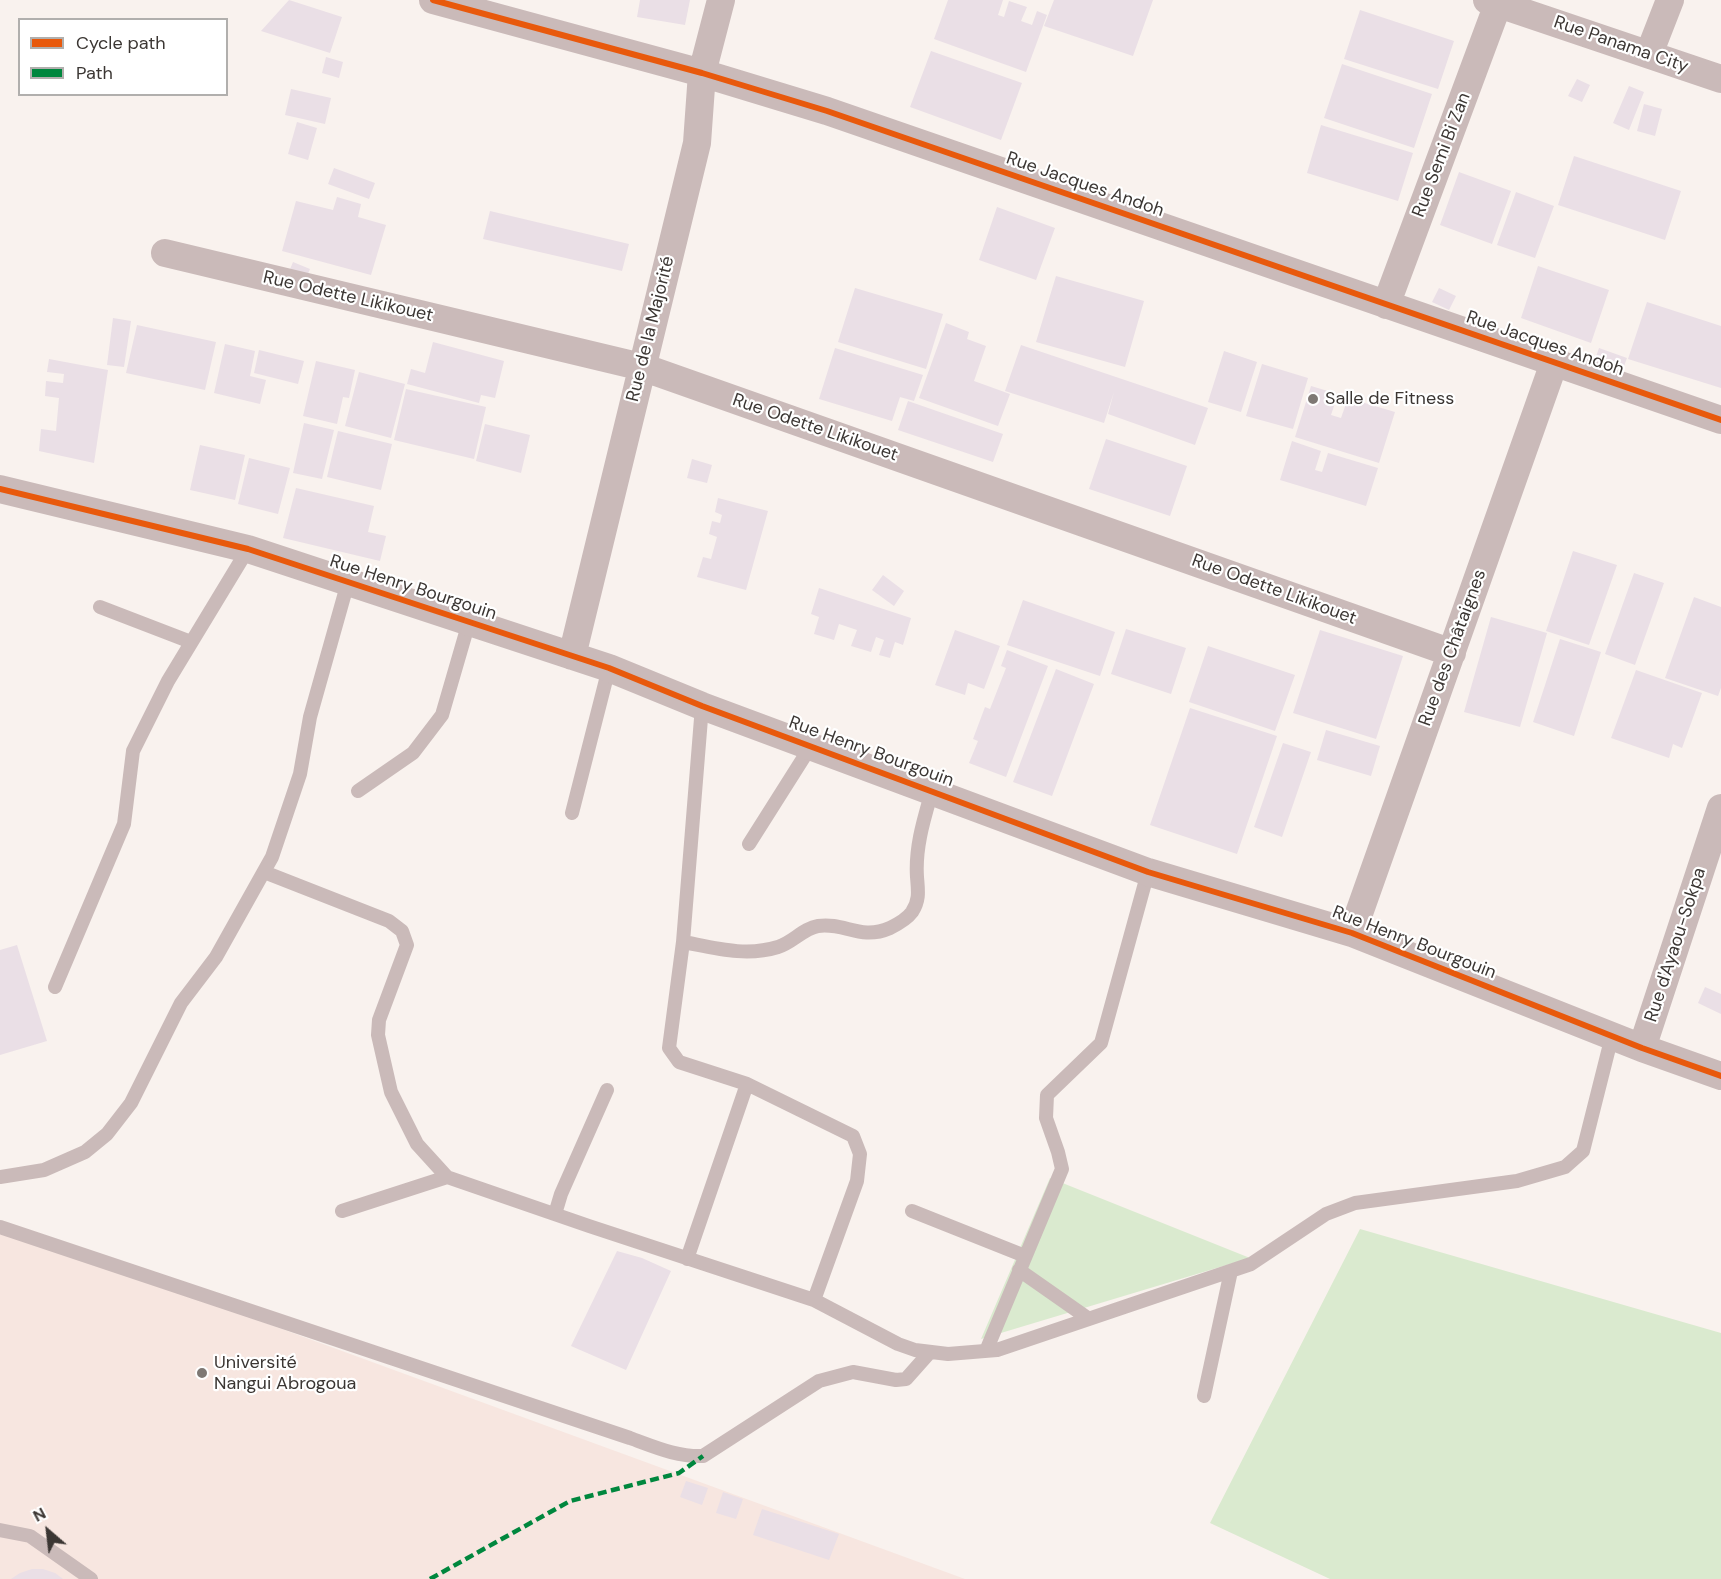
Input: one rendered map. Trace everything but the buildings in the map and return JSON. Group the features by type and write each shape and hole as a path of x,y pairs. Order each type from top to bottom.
{"street":[{"name":"Rue Jacques Andoh","path":"433,0 702,73 827,111 1721,420"},
{"name":"Rue de la Majorité","path":"572,656 697,142 702,73 721,0"},
{"path":"1649,54 1670,0"},
{"name":"Rue Panama City","path":"1493,2 1721,79"},
{"name":"Rue Semi Bi Zan","path":"1386,305 1493,2"},
{"name":"Rue Odette Likikouet","path":"165,253 642,367 1452,653"},
{"name":"Rue des Châtaignes","path":"1352,933 1554,363"},
{"name":"Rue Henry Bourgouin","path":"0,489 248,549 609,668 702,706 1148,872 1352,933 1642,1048 1721,1076"},
{"name":"Rue d'Ayaou-Sokpa","path":"1642,1048 1721,808"}],"lane":[{"path":"55,987 124,824 134,751 168,681 248,549"},
{"path":"0,1177 44,1170 85,1152 106,1134 131,1103 181,1003 216,957 272,857 300,774 310,717 348,582"},
{"path":"100,607 191,642"},
{"path":"358,791 413,753 441,715 469,622"},
{"path":"572,813 609,668"},
{"path":"702,706 683,942 669,1048 679,1062 747,1084 853,1136 860,1154 858,1181 814,1300"},
{"path":"749,844 811,746"},
{"path":"683,942 743,953 779,947 815,926 825,925 867,934 880,932 898,924 911,914 919,897 918,841 932,791"},
{"path":"264,872 389,921 402,931 407,945 379,1020 378,1035 391,1092 417,1144 447,1177 814,1300 898,1344 930,1352 948,1354 997,1350 1251,1264 1326,1214 1355,1203 1517,1181 1565,1167 1583,1151 1612,1036"},
{"path":"986,1351 1062,1169 1046,1118 1047,1095 1101,1043 1148,872"},
{"path":"687,1258 747,1084"},
{"path":"555,1214 561,1194 607,1090"},
{"path":"342,1211 447,1177"},
{"path":"912,1211 1026,1256"},
{"path":"0,1227 688,1457 704,1456 819,1381 853,1371 896,1380 906,1379 930,1352"},
{"path":"1019,1270 1089,1319"},
{"path":"1204,1396 1231,1271"},
{"path":"0,1530 30,1536 91,1579"}],"shaded area":[{"name":"Université Nangui Abrogoua","path":"0,1234 129,1273 965,1579 0,1579"}],"green space":[{"path":"1050,1178 1250,1258 981,1339"},
{"path":"1360,1229 1721,1333 1721,1579 1330,1579 1210,1523"}],"marked path":[{"path":"430,1579 570,1501 679,1473 703,1456"}],"cycle path":[{"path":"433,0 702,73 827,111 1721,420"},
{"path":"0,489 248,549 609,668 702,706 1148,872 1352,933 1642,1048 1721,1076"}],"place":[{"name":"Salle de Fitness","path":"1313,399"},
{"name":"Université Nangui Abrogoua","path":"202,1373"}]}
